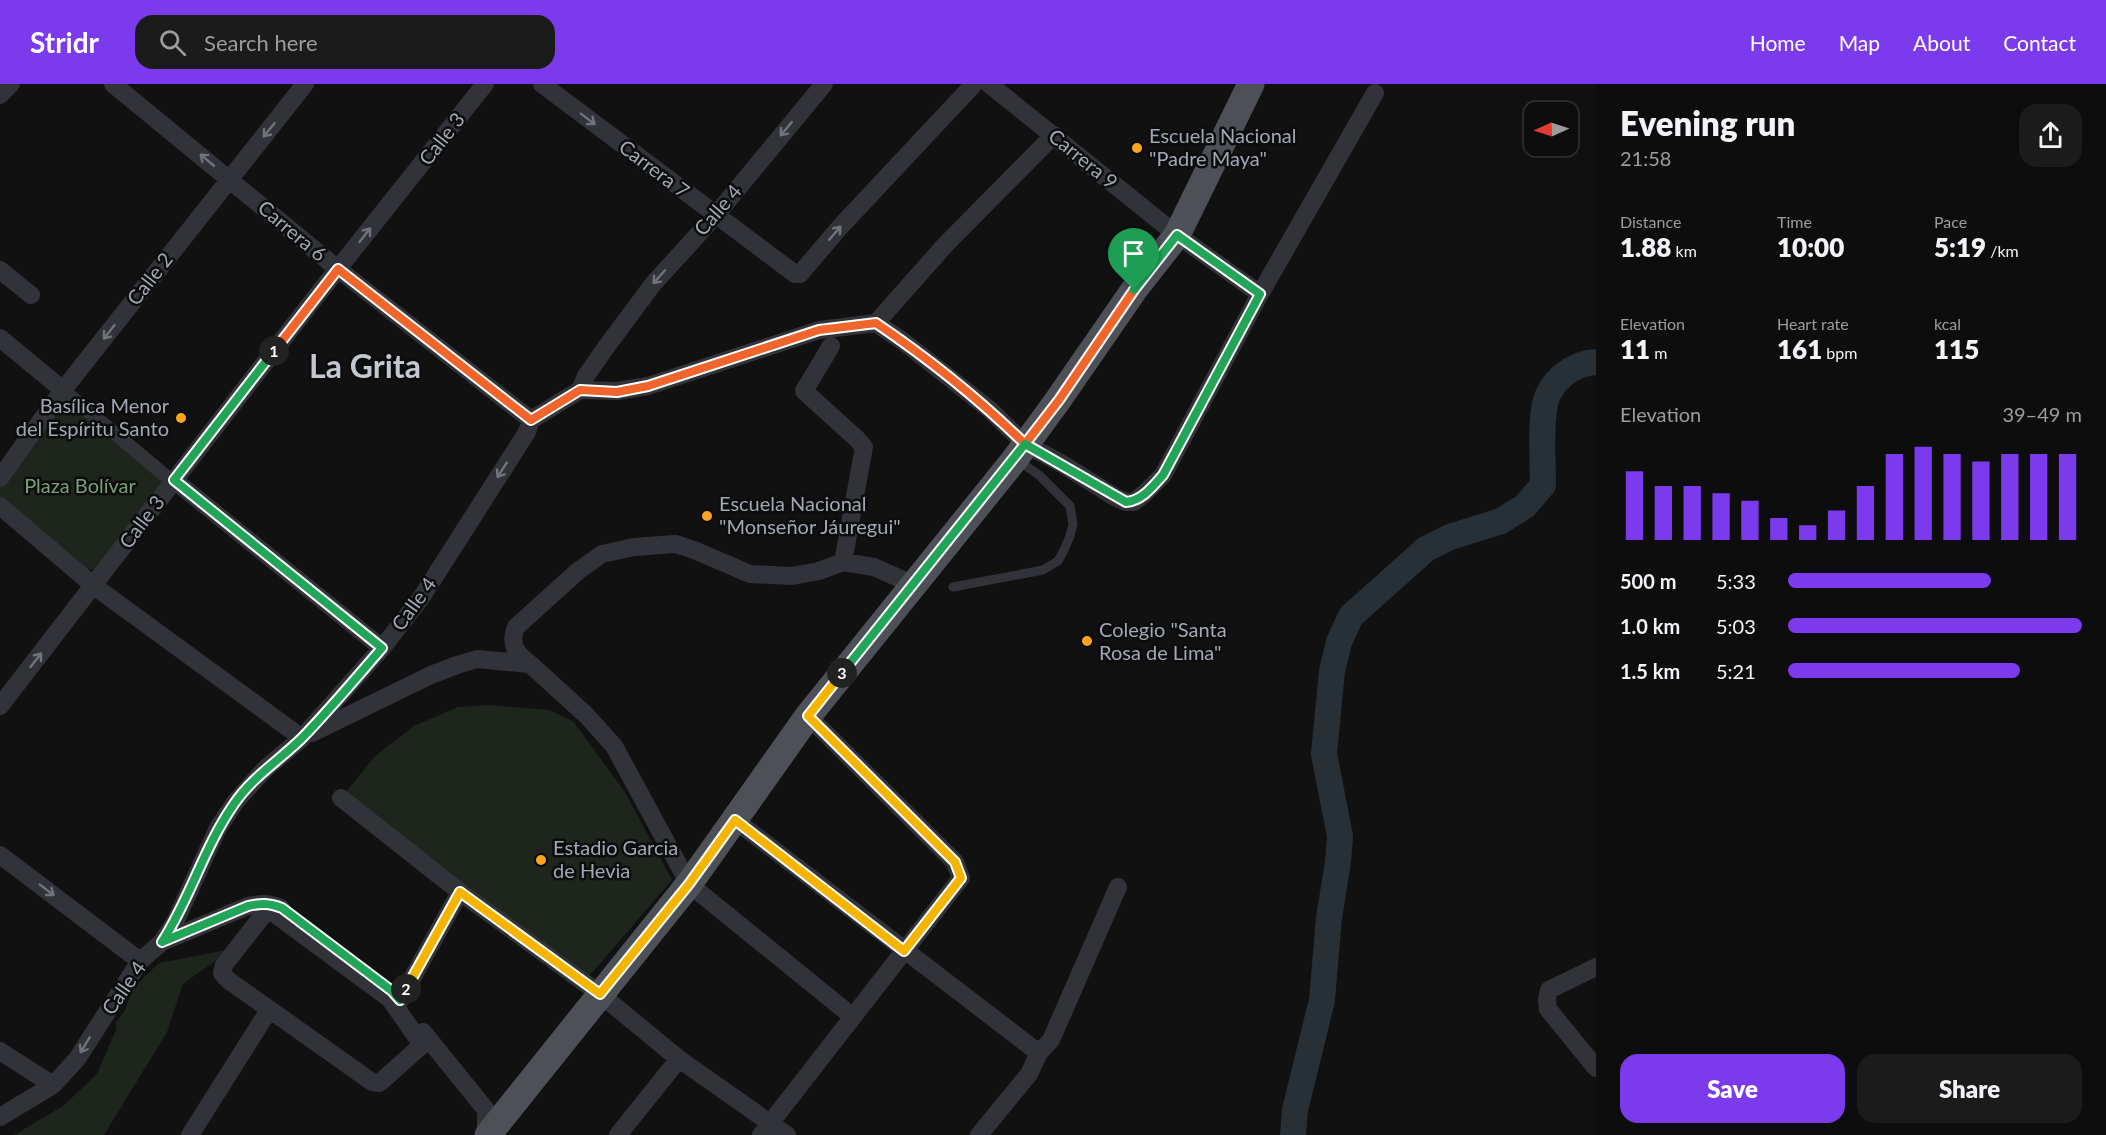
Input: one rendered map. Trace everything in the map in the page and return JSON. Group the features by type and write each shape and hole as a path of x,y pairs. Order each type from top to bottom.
{"main road":[{"path":"487,1135 689,884 808,716 1059,400 1134,290 1177,235 1251,84"}],"street":[{"path":"0,95 11,84"},
{"name":"Carrera 6","path":"113,84 338,269 531,420"},
{"name":"Calle 2","path":"0,478 63,390 305,84"},
{"name":"Calle 3","path":"0,706 338,269 485,84"},
{"name":"Carrera 7","path":"542,84 795,274 800,274 840,227 974,84"},
{"name":"Calle 4","path":"0,1117 53,1085 76,1059 140,961 162,942 175,922 218,828 236,801 265,769 302,738 382,648 421,598 527,432 531,420 580,390 586,376 633,309 715,216 824,84"},
{"name":"Carrera 9","path":"989,84 1177,235 1260,294"},
{"path":"580,390 617,392 648,386 819,330 876,323 904,342 989,409 1020,451 1059,462 1115,497 1126,502 1134,502 1163,475 1260,294 1374,93"},
{"path":"876,323 946,244 1054,135"},
{"path":"0,270 31,295"},
{"path":"0,338 168,478 174,480 382,648"},
{"path":"831,346 804,391 864,447 843,562"},
{"path":"0,506 94,586 302,738 430,675 457,665 477,659 530,664"},
{"path":"853,1017 689,884 614,746 586,715 513,649 512,640 516,627 578,571 603,554 633,547 676,544 750,574 792,576 843,562 874,567 912,584"},
{"path":"766,1129 961,878 955,862 808,716"},
{"path":"342,798 460,892 600,994 766,1129 787,1135"},
{"path":"735,820 1039,1053"},
{"path":"0,855 140,961"},
{"path":"979,1135 1029,1074 1039,1053 1051,1040 1118,887"},
{"path":"400,1000 460,892"},
{"path":"162,942 248,906 261,903 282,908 392,991 400,1000 425,1043"},
{"path":"425,1043 379,1083 372,1082 228,980 222,973 224,965 264,914 269,912 274,914 390,999 425,1043 486,1110 487,1135"},
{"path":"1596,967 1549,990 1547,999 1548,1009 1596,1068"},
{"path":"190,1135 269,1010"},
{"path":"0,1051 53,1085"},
{"path":"618,1135 679,1059"}],"lane":[{"path":"953,587 1043,570 1058,561 1064,550 1073,524 1070,506 1039,475 1020,451"}],"green space":[{"name":"Plaza Bolívar","path":"68,394 168,478 95,570 80,568 0,501 0,485"},
{"name":"Estadio Garcia de Hevia","path":"489,705 549,710 573,721 625,792 672,880 584,982 341,798 375,756 414,726 458,707"},
{"path":"232,949 183,984 167,1032 104,1135 14,1135 63,1106 97,1074 116,1030 116,1022 124,1012 134,987 159,963"}],"waterway":[{"path":"1293,1135 1295,1110 1322,1000 1329,918 1338,862 1340,836 1324,754 1332,671 1339,642 1351,616 1426,549 1450,537 1501,521 1525,506 1543,485 1543,424 1548,396 1557,381 1571,370 1596,362"}],"place":[{"name":"Escuela Nacional \"Padre Maya\"","path":"1137,148"},
{"name":"Basílica Menor del Espíritu Santo","path":"181,418"},
{"name":"Escuela Nacional \"Monseñor Jáuregui\"","path":"707,516"},
{"name":"Colegio \"Santa Rosa de Lima\"","path":"1087,641"},
{"name":"Estadio Garcia de Hevia","path":"541,860"}],"district":[{"name":"La Grita","path":"365,367"}],"route":[{"path":"1134,290 1059,400 1025,444 989,409 904,342 876,323 819,330 648,386 617,392 580,390 531,420 338,269 174,480 382,648 302,738 265,769 236,801 218,828 175,922 162,942 248,906 261,903 271,904 282,908 392,991 400,1000 460,892 600,994 689,884 735,820 904,951 961,878 955,862 808,716 1025,444 1126,502 1134,502 1163,475 1260,294 1177,235 1134,290"}]}
